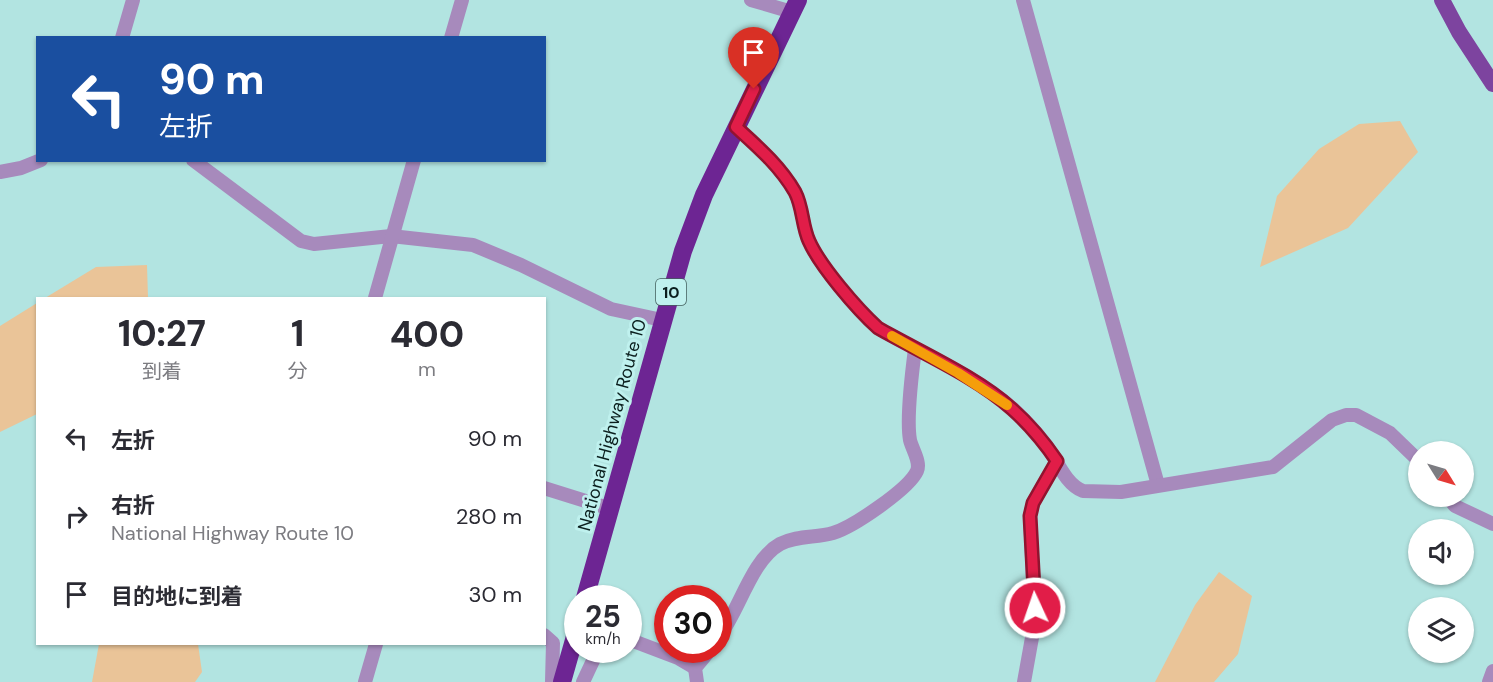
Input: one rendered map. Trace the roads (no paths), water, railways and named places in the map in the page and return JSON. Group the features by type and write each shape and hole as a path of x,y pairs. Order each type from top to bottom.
{"highway":[{"name":"National Highway Route 10","path":"589,585 683,251 704,195 795,6"},
{"path":"562,682 567,663"}],"main road":[{"path":"1442,0 1459,32 1493,84"}],"street":[{"path":"123,36 133,0"},
{"path":"452,36 462,0"},
{"path":"751,0 795,6"},
{"path":"1023,0 1158,485"},
{"path":"736,127 770,157 796,194 808,240 819,260 867,318 878,328 966,378 1012,408 1035,432 1071,483 1083,491 1121,492 1273,467 1332,420 1346,414 1356,415 1390,433 1408,450"},
{"path":"0,172 36,162"},
{"path":"196,162 301,241 314,244 391,237 473,245 521,265 610,309 663,320"},
{"path":"375,297 413,162"},
{"path":"732,618 755,573 780,544 847,528 885,503 917,471 918,463 910,440 909,426 915,349"},
{"path":"1024,682 1035,621 1030,516 1033,503 1057,461"},
{"path":"546,489 610,509"},
{"path":"1457,507 1493,524"},
{"path":"546,637 553,643 552,682"},
{"path":"642,644 678,658 695,668"},
{"path":"365,682 376,645"},
{"path":"583,682 592,663"},
{"path":"697,682 695,668 699,663"},
{"path":"1489,682 1493,672"}]}
